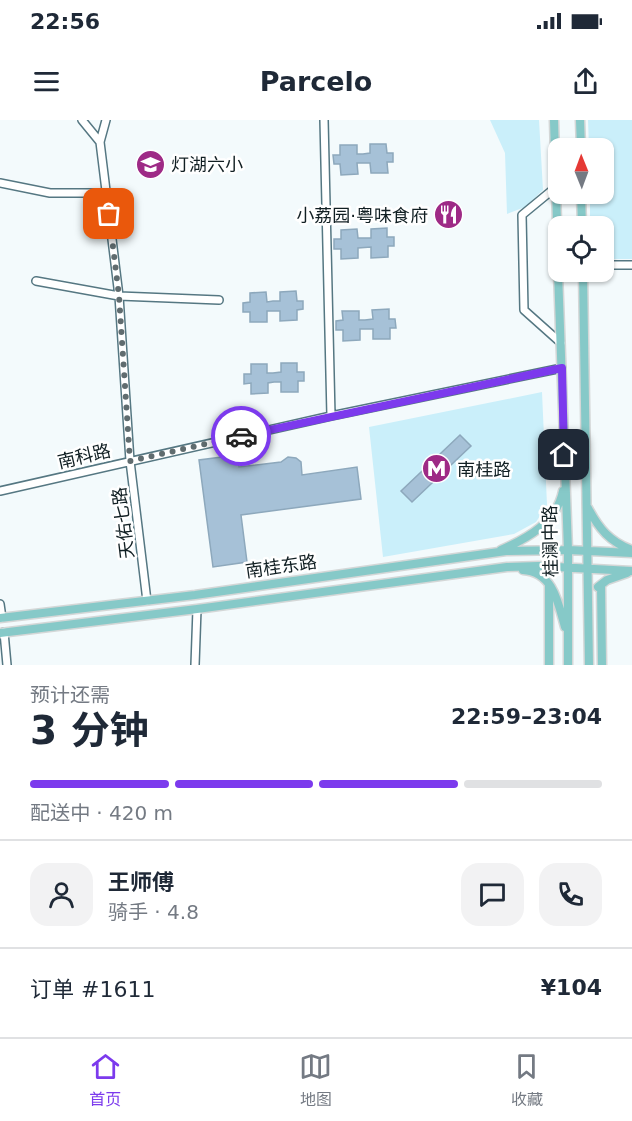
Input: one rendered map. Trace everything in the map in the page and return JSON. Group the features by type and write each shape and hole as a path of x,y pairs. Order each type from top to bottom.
{"main road":[{"path":"554,120 555,138"},
{"path":"580,120 581,138"},
{"name":"桂澜中路","path":"558,282 568,550 568,665"},
{"name":"桂澜中路","path":"583,282 589,665"},
{"path":"495,553 530,536 550,519 561,502 565,477"},
{"path":"587,506 596,524 607,537 632,552"},
{"name":"南桂东路","path":"1,618 147,601 495,553 568,550 632,552"},
{"name":"南桂东路","path":"2,633 502,568 538,566 632,571"},
{"path":"502,568 532,570 549,582 556,596 568,638"},
{"path":"588,608 594,590 607,580 632,571"},
{"path":"549,582 549,665"},
{"path":"601,585 602,665"}],"street":[{"path":"82,120 100,142"},
{"name":"天佑七路","path":"106,120 100,142 119,296 130,461 147,601"},
{"path":"324,120 331,416"},
{"path":"0,183 50,193 106,193"},
{"path":"548,194 522,215 524,310 561,343"},
{"path":"614,265 632,265"},
{"path":"36,281 119,296 219,300"},
{"name":"南科路","path":"0,490 331,416 562,368"},
{"path":"0,604 1,618"},
{"path":"195,665 197,609"},
{"path":"2,633 7,665"}],"shaded area":[{"path":"490,120 539,120 543,190 525,207 507,214 505,153"},
{"path":"588,120 632,120 632,259 614,259 614,216 590,216 590,204 614,204 614,138 589,138"},
{"path":"542,392 547,505 536,522 514,534 383,557 369,427"}],"building":[{"path":"370,144 386,144 387,153 393,153 393,162 387,162 388,173 371,173 370,163 357,163 358,174 341,175 340,164 334,164 333,155 340,155 340,145 357,145 357,154 363,154 370,153"},
{"path":"387,228 387,237 394,237 394,246 388,246 388,257 371,258 371,247 358,248 358,258 341,259 341,249 334,249 334,239 341,239 341,230 357,229 358,238 371,238 371,229"},
{"path":"296,291 297,301 303,301 303,309 297,310 297,320 280,321 280,311 267,311 267,322 250,322 250,312 243,312 243,303 250,302 250,293 266,292 267,302 280,301 280,292"},
{"path":"389,309 389,319 395,319 396,328 390,328 390,339 373,339 373,329 360,329 360,340 343,341 343,330 336,330 336,321 343,320 342,311 359,311 359,320 365,320 373,319 372,310"},
{"path":"281,363 297,363 297,372 304,372 304,381 298,381 298,392 281,392 281,382 274,382 268,383 268,393 251,394 251,383 244,384 244,374 251,374 251,364 267,364 267,373 273,373 281,372"},
{"name":"南桂路","path":"460,435 471,446 412,502 401,491"},
{"path":"237,455 239,467 281,462 288,457 296,458 301,462 302,475 357,467 361,499 241,515 247,562 213,567 199,460"}],"way so far":[{"path":"109,214 119,296 130,461 241,436"}],"place":[{"name":"灯湖六小","path":"150,164"},
{"name":"小荔园·粤味食府","path":"449,215"},
{"name":"南桂路","path":"436,469"}],"route":[{"path":"241,436 562,368 564,455"}]}
